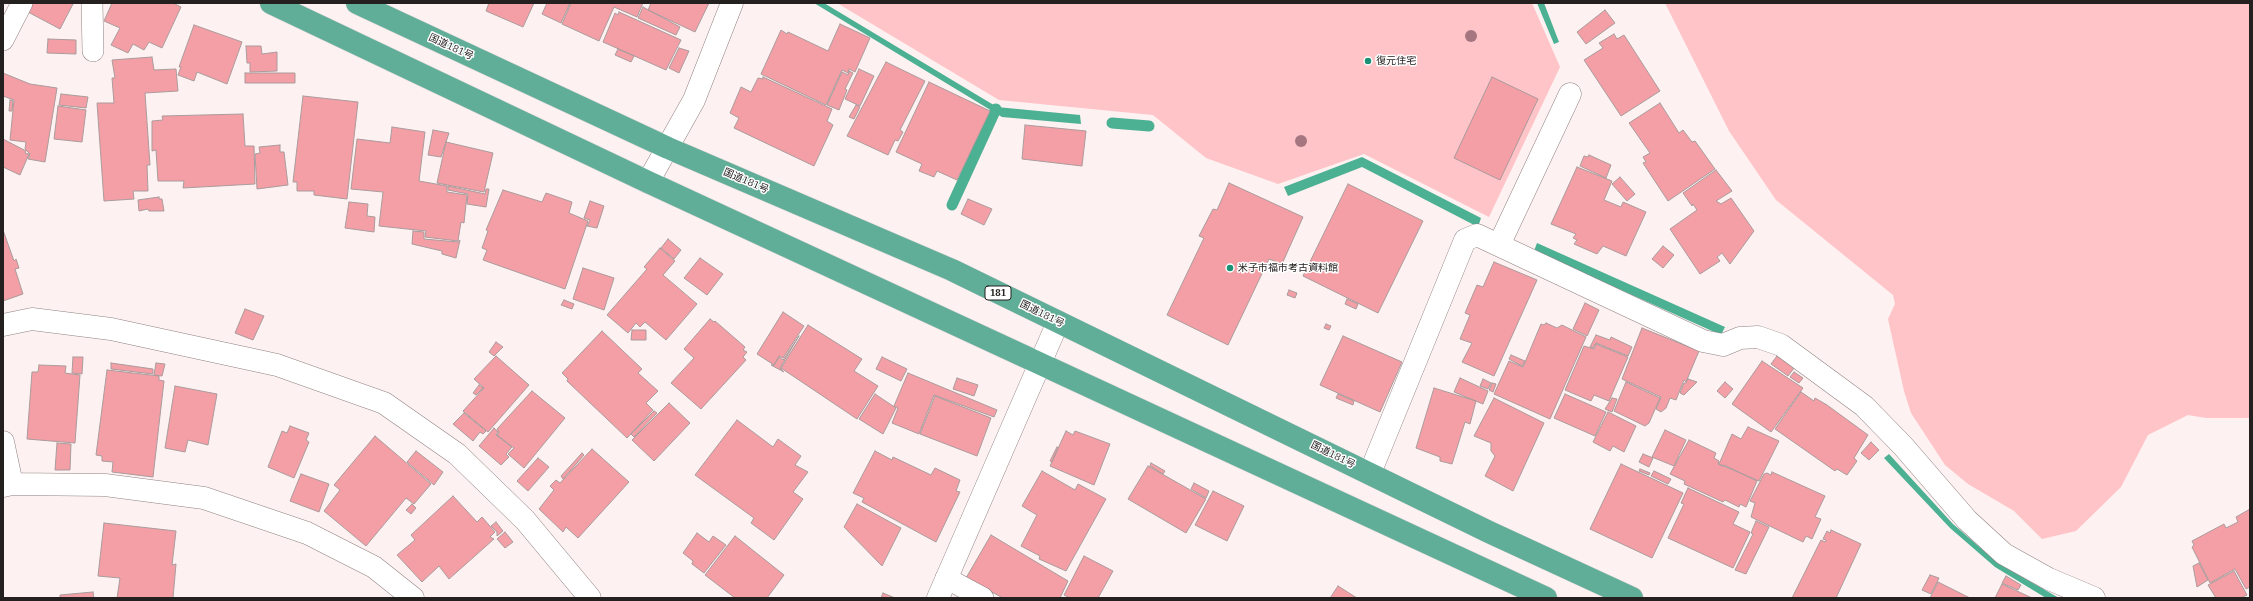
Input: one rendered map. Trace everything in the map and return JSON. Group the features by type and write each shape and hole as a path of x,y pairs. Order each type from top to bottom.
{"highway":[{"path":"271,3 648,182 1546,598"},
{"name":"国道181号","path":"357,3 668,148 952,270 1489,532 1632,598"}],"street":[{"path":"648,182 694,100 732,3"},
{"path":"1499,245 1570,94"},
{"path":"1370,473 1465,240 1477,234 1703,341 1723,345 1740,338 1758,337 1781,345 1864,406 1902,446 1967,520 2004,554 2049,579 2094,598"},
{"path":"3,325 32,319 111,329 277,365 384,403 462,460 525,520 590,598"},
{"path":"938,598 1058,322"},
{"path":"3,442 7,485 105,485 204,498 307,533 374,567 413,598"}],"lane":[{"path":"3,40 22,3"},
{"path":"92,3 93,51"},
{"path":"946,578 983,598"}],"shaded area":[{"path":"814,3 824,3 997,107 1080,115 1081,124 1002,117"},
{"path":"837,3 1532,3 1560,67 1489,217 1364,154 1278,184 1206,158 1153,115 999,100"},
{"path":"1537,3 1544,3 1559,42 1554,44"},
{"path":"1665,3 2250,3 2250,418 2206,418 2188,415 2148,435 2121,487 2076,531 2042,539 2014,511 1968,484 1945,465 1911,413 1904,391 1888,319 1895,304 1893,295 1776,200 1729,131"},
{"path":"1362,157 1481,218 1478,227 1362,167 1288,196 1284,187"},
{"path":"1537,243 1725,327 1721,335 1534,251"},
{"path":"1889,454 1953,524 1998,563 2059,598 2046,598 1995,567 1950,528 1884,458"}],"building":[{"path":"33,3 73,4 60,29 28,12"},
{"path":"112,3 173,3 181,7 162,48 149,42 144,50 133,44 128,53 111,45 120,28 104,21"},
{"path":"489,3 534,3 523,27 486,11"},
{"path":"547,3 570,3 561,23 542,14"},
{"path":"571,3 643,3 637,17 614,7 599,41 562,24"},
{"path":"651,3 709,3 695,32 648,10"},
{"path":"643,7 680,27 676,35 638,18"},
{"path":"1605,10 1615,23 1586,44 1577,32"},
{"path":"619,12 681,40 666,70 603,42 615,13 618,15"},
{"path":"840,24 870,38 855,72 849,69 848,73 842,70 826,105 761,74 781,30 787,34 788,32 828,51"},
{"path":"194,25 242,42 227,84 197,72 194,81 178,75 181,67 179,67"},
{"path":"1614,34 1617,39 1624,35 1660,91 1621,116 1584,60 1603,48 1599,43"},
{"path":"48,39 76,40 76,54 47,53"},
{"path":"246,46 261,46 262,54 277,52 277,71 250,72 250,63 247,63"},
{"path":"679,48 689,51 679,73 669,68"},
{"path":"618,49 634,56 631,62 615,55"},
{"path":"152,57 154,70 176,69 178,91 145,93 150,165 147,165 148,191 133,191 134,199 104,201 97,103 114,103 112,78 115,78 112,60"},
{"path":"886,62 925,81 900,130 903,132 898,141 895,140 888,155 847,136"},
{"path":"859,69 874,76 860,106 845,99"},
{"path":"849,71 853,73 845,89 847,90 839,110 827,105 842,72 848,75"},
{"path":"3,73 30,84 57,88 45,162 28,159 30,154 25,149 26,142 10,140 14,100 3,96"},
{"path":"245,73 295,73 295,83 245,83"},
{"path":"763,77 832,109 827,121 833,125 814,166 734,128 739,118 730,113 741,87 751,92 758,78 763,79"},
{"path":"1492,77 1538,99 1500,180 1454,158"},
{"path":"929,82 990,111 957,180 937,171 934,177 919,171 922,164 896,152"},
{"path":"61,94 88,97 86,108 59,105"},
{"path":"303,96 358,102 347,199 314,195 314,191 297,191 297,182 293,182"},
{"path":"10,100 13,101 12,111 9,111"},
{"path":"1660,103 1679,133 1683,130 1692,142 1695,141 1715,169 1668,201 1643,163 1646,162 1643,157 1650,153 1629,123"},
{"path":"856,105 860,107 854,119 849,117"},
{"path":"58,106 86,110 82,142 54,139"},
{"path":"243,114 245,146 254,146 255,184 183,188 184,181 158,181 156,150 152,151 152,121 163,120 162,116"},
{"path":"1025,125 1086,131 1082,166 1022,159"},
{"path":"392,127 425,132 419,181 447,186 447,192 467,195 464,223 461,222 458,241 425,237 426,231 379,226 383,192 351,189 357,139 390,143"},
{"path":"433,130 449,133 441,157 428,155"},
{"path":"3,139 29,154 20,175 3,167"},
{"path":"446,142 493,153 484,192 437,183"},
{"path":"280,145 280,152 284,152 288,185 257,189 255,154 260,153 259,147"},
{"path":"1589,155 1611,165 1606,178 1580,166 1584,156 1588,157"},
{"path":"1577,167 1612,181 1604,200 1621,207 1623,202 1646,212 1626,256 1603,246 1597,254 1574,244 1577,240 1573,238 1576,234 1551,224"},
{"path":"1716,170 1732,191 1716,201 1721,204 1731,198 1754,231 1730,264 1722,253 1717,257 1720,261 1700,274 1670,229 1697,210 1693,204 1692,206 1683,193"},
{"path":"1620,177 1635,194 1627,201 1612,184"},
{"path":"1229,183 1303,217 1282,264 1269,259 1228,345 1167,315 1204,238 1199,236 1213,209 1217,210"},
{"path":"1348,184 1423,221 1378,313 1303,276"},
{"path":"448,186 485,194 486,189 489,189 486,207 467,204 468,194 448,190"},
{"path":"503,190 542,202 546,193 572,202 569,213 588,221 565,289 483,260 487,250 482,248 488,231 486,230"},
{"path":"159,197 159,199 162,199 164,211 149,211 148,209 139,211 138,200"},
{"path":"968,199 992,209 984,225 961,214"},
{"path":"590,201 604,206 597,228 587,226 590,220 584,218"},
{"path":"349,202 368,204 367,216 375,217 374,232 345,228"},
{"path":"3,230 14,261 16,259 19,268 15,269 23,294 3,301"},
{"path":"413,231 424,232 424,239 458,242 460,240 456,258 442,254 442,251 412,244"},
{"path":"668,239 681,250 674,259 661,248"},
{"path":"1663,246 1674,255 1663,268 1652,259"},
{"path":"660,248 675,261 663,275 697,304 666,340 645,322 640,327 636,323 628,333 607,315 647,269 644,267"},
{"path":"700,258 723,274 707,295 684,278"},
{"path":"1494,262 1537,280 1494,376 1462,362 1472,343 1460,339 1470,315 1465,313 1477,285 1483,287"},
{"path":"583,268 614,278 604,310 573,299"},
{"path":"1289,290 1297,293 1295,298 1287,295"},
{"path":"1347,299 1358,304 1356,309 1345,304"},
{"path":"564,300 574,304 572,309 561,305"},
{"path":"1585,303 1599,310 1587,336 1573,329"},
{"path":"245,309 264,316 253,340 235,333"},
{"path":"783,312 804,326 783,358 779,356 774,365 757,354"},
{"path":"710,319 714,322 715,321 745,347 743,350 747,352 743,357 746,360 701,409 671,383 694,358 684,349"},
{"path":"1546,323 1557,328 1562,325 1586,337 1550,419 1494,394 1509,361 1523,367 1541,324 1544,325"},
{"path":"1326,324 1331,326 1329,330 1324,328"},
{"path":"808,325 862,359 854,371 878,386 857,419 781,368"},
{"path":"1642,328 1699,351 1686,382 1684,380 1676,400 1670,398 1666,408 1661,412 1656,409 1661,397 1622,379"},
{"path":"632,330 646,330 646,340 631,340"},
{"path":"602,331 642,369 638,373 658,391 646,403 653,410 627,438 567,381 568,379 562,373"},
{"path":"1596,335 1610,340 1611,337 1632,347 1628,356 1596,343 1593,348 1590,347"},
{"path":"799,336 780,368 784,372 771,365 774,365 779,357 783,360"},
{"path":"1343,336 1402,362 1380,412 1320,385"},
{"path":"496,342 503,347 494,356 489,352"},
{"path":"1596,344 1628,357 1609,401 1594,395 1591,401 1565,390 1584,346 1594,349"},
{"path":"1511,355 1525,361 1522,366 1509,359"},
{"path":"496,356 529,385 488,432 463,411 484,388 474,379"},
{"path":"1777,356 1794,368 1788,376 1771,364"},
{"path":"73,357 83,357 82,374 72,373"},
{"path":"882,357 907,369 901,381 876,369"},
{"path":"1762,361 1803,388 1771,432 1732,404"},
{"path":"111,363 153,369 153,374 111,369"},
{"path":"156,363 165,364 162,376 154,375"},
{"path":"39,365 66,366 65,373 80,375 75,443 27,439 32,372 38,372"},
{"path":"107,370 159,376 159,380 164,381 153,477 112,472 113,462 102,461 102,456 96,455"},
{"path":"1794,372 1803,378 1799,383 1790,377"},
{"path":"908,373 997,410 994,417 934,395 919,434 892,423 898,408 894,406"},
{"path":"957,378 978,385 974,396 953,389"},
{"path":"1460,378 1488,391 1483,404 1454,392"},
{"path":"1483,379 1491,383 1488,389 1480,386"},
{"path":"1688,379 1697,382 1684,395 1680,393 1684,383 1686,383"},
{"path":"1626,382 1660,398 1649,423 1645,426 1614,411"},
{"path":"1725,382 1733,389 1725,398 1717,391"},
{"path":"1492,383 1496,384 1493,392 1489,390"},
{"path":"479,385 483,388 476,395 473,393"},
{"path":"175,386 217,394 208,445 188,440 185,452 165,448"},
{"path":"1434,388 1476,401 1470,424 1465,422 1452,464 1440,461 1440,457 1416,448"},
{"path":"532,391 565,418 524,468 508,454 514,448 497,435 499,433 497,429"},
{"path":"1801,392 1814,401 1815,398 1827,405 1868,435 1854,458 1857,461 1847,475 1837,469 1835,471 1775,429"},
{"path":"875,394 896,408 883,434 859,419"},
{"path":"1338,394 1354,401 1353,405 1336,398"},
{"path":"1565,394 1606,412 1595,436 1554,418"},
{"path":"935,396 991,418 977,456 920,434"},
{"path":"1494,398 1544,423 1513,491 1485,476 1495,456 1491,451 1491,443 1474,436"},
{"path":"1612,398 1617,399 1612,412 1605,409"},
{"path":"669,403 690,423 654,461 632,440"},
{"path":"654,411 657,413 634,437 631,434"},
{"path":"1608,412 1636,426 1624,452 1613,446 1610,451 1593,442"},
{"path":"464,413 486,431 483,434 480,432 473,441 453,424"},
{"path":"737,420 773,447 778,439 801,456 795,465 808,472 793,492 803,499 774,540 751,523 754,518 695,475"},
{"path":"290,426 309,433 306,440 309,442 294,478 268,467 282,431 287,433"},
{"path":"1748,427 1779,441 1759,481 1719,464 1732,434 1741,439"},
{"path":"494,428 498,432 496,435 512,447 506,454 509,457 501,465 479,446"},
{"path":"1665,430 1686,440 1674,466 1652,457"},
{"path":"1066,431 1073,435 1075,431 1110,444 1094,485 1050,466"},
{"path":"375,436 431,484 414,504 406,498 366,546 324,511 340,490 334,485"},
{"path":"1689,440 1716,453 1714,458 1719,461 1718,464 1722,466 1724,465 1757,481 1746,507 1740,504 1739,507 1725,500 1723,502 1684,484 1685,481 1670,474"},
{"path":"1871,442 1879,450 1869,460 1861,453"},
{"path":"57,443 71,444 70,470 55,470"},
{"path":"1057,447 1058,448 1052,462 1050,461"},
{"path":"592,449 629,482 578,538 566,527 563,532 539,509 554,490 550,486 556,480 560,483"},
{"path":"416,451 443,472 434,485 407,462"},
{"path":"875,451 892,460 893,457 931,475 935,468 960,480 956,491 960,492 936,542 862,502 864,498 853,493"},
{"path":"582,453 584,455 563,479 561,476"},
{"path":"1643,454 1653,458 1649,467 1639,462"},
{"path":"538,458 549,467 528,491 517,481"},
{"path":"1151,463 1165,471 1163,474 1150,466"},
{"path":"1621,464 1683,493 1652,558 1590,529"},
{"path":"1148,466 1206,499 1186,533 1128,499"},
{"path":"1640,469 1650,473 1649,475 1639,471"},
{"path":"1042,471 1075,490 1078,484 1106,499 1066,571 1039,559 1040,556 1021,546 1037,515 1022,506"},
{"path":"1654,471 1671,479 1668,484 1651,476"},
{"path":"1772,472 1825,496 1815,517 1821,519 1812,539 1806,536 1803,542 1751,517 1755,503 1750,501 1764,474 1767,473 1771,475"},
{"path":"301,474 329,484 319,512 290,501"},
{"path":"1194,483 1209,491 1206,498 1191,489"},
{"path":"1688,488 1739,512 1733,524 1750,532 1733,568 1668,538 1684,504 1681,503"},
{"path":"1213,491 1244,506 1227,541 1195,525"},
{"path":"453,496 477,522 482,517 495,532 490,537 494,539 449,579 439,566 422,582 397,555 415,540 411,535"},
{"path":"412,504 416,508 411,514 406,510"},
{"path":"857,504 901,528 882,566 844,527"},
{"path":"2250,509 2250,587 2246,589 2235,569 2210,583 2192,547 2194,545 2192,541 2224,524 2226,528 2238,522 2236,517"},
{"path":"1756,521 1769,527 1746,574 1735,570 1753,534 1751,533"},
{"path":"496,522 503,531 497,536 497,532 491,526"},
{"path":"104,523 176,531 172,565 176,564 173,598 117,598 120,578 98,576"},
{"path":"1831,530 1861,544 1836,598 1792,598 1821,540 1825,542 1826,540 1823,539 1827,531 1830,533"},
{"path":"505,532 513,542 505,548 497,539"},
{"path":"697,533 709,542 713,536 726,545 704,573 692,564 693,561 683,553"},
{"path":"991,535 1068,581 1060,598 1003,598 966,578"},
{"path":"735,536 784,575 767,598 735,598 705,575"},
{"path":"1084,556 1113,571 1098,598 1070,598 1064,595"},
{"path":"2199,563 2208,580 2197,587 2193,566"},
{"path":"2234,571 2247,595 2241,598 2216,598 2208,585"},
{"path":"1930,575 1939,578 1931,594 1922,590"},
{"path":"2006,576 2021,585 2018,590 2002,583"},
{"path":"1938,582 1970,598 1930,598"},
{"path":"2002,584 2032,598 1995,598"},
{"path":"1338,586 1357,598 1330,598"},
{"path":"93,592 94,598 60,598 60,595"},
{"path":"883,593 895,598 881,598"}],"waterway":[{"path":"952,205 996,109"},
{"path":"1112,123 1149,126"}],"place":[{"name":"復元住宅","path":"1368,61"},
{"name":"米子市福市考古資料館","path":"1230,268"}]}
